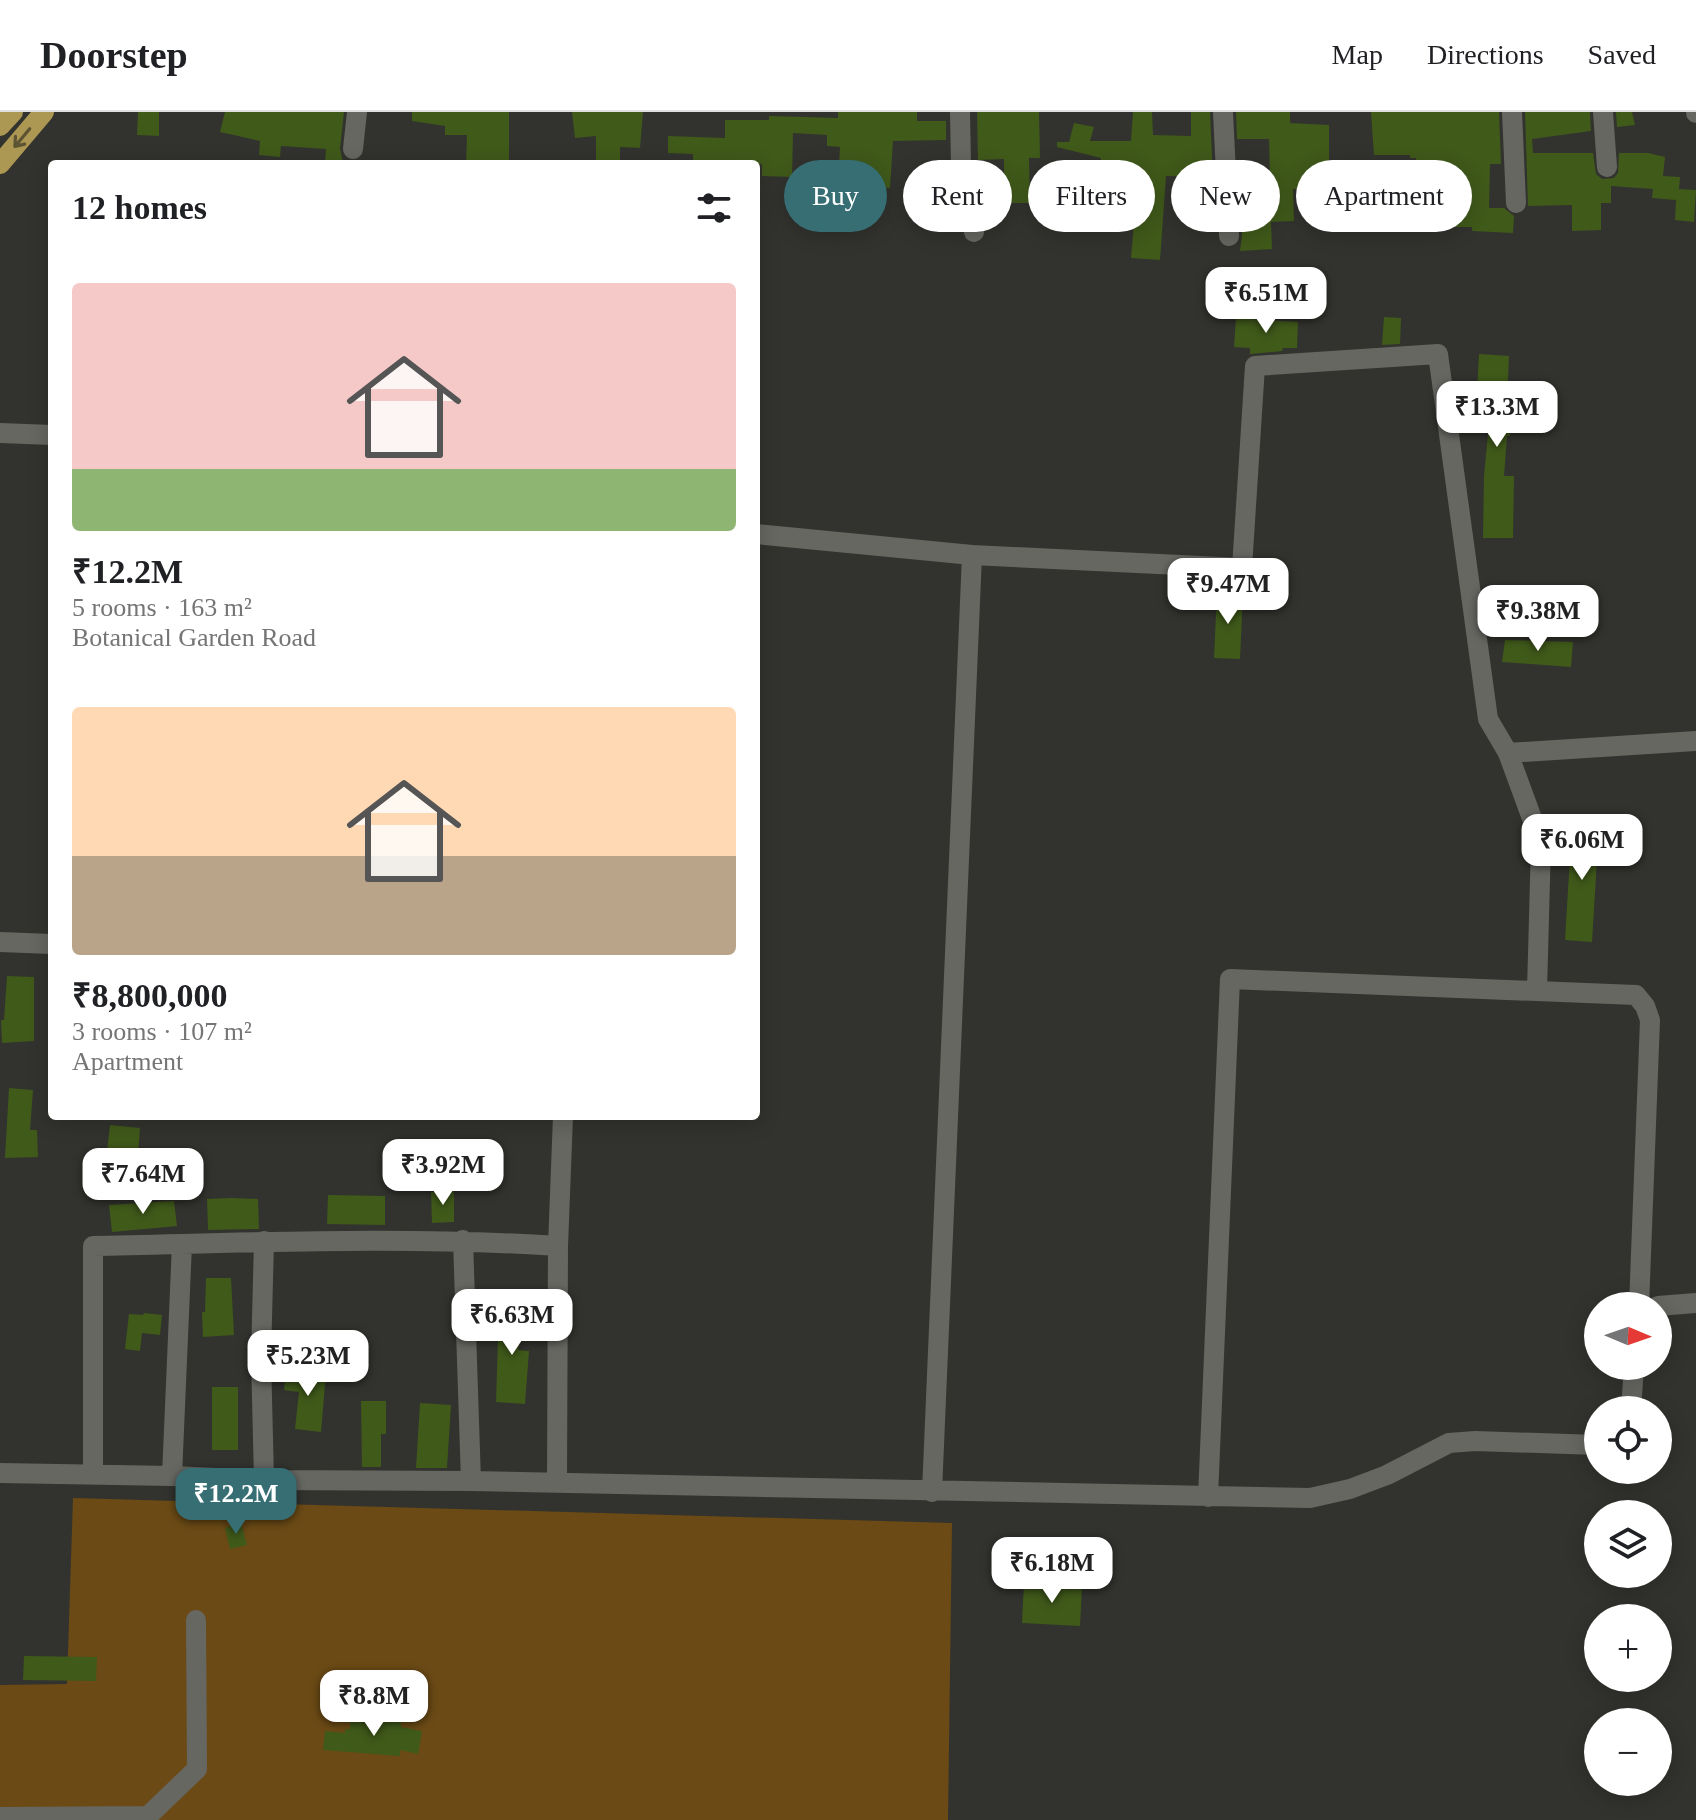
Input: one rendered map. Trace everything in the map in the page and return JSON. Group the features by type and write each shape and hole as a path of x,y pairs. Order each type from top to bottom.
{"main road":[{"path":"0,126 13,112"},
{"path":"0,164 44,112"}],"street":[{"path":"353,149 357,112"},
{"path":"960,112 961,160"},
{"path":"1223,112 1229,236"},
{"path":"1512,112 1516,203"},
{"path":"1603,112 1607,167"},
{"path":"760,534 972,555 1242,568 1255,366 1438,354 1488,719 1508,753 1541,843 1537,991"},
{"path":"0,433 48,435"},
{"path":"932,1492 972,555"},
{"path":"1508,753 1696,741"},
{"path":"0,942 48,944"},
{"path":"1208,1497 1230,979 1636,995 1645,1006 1650,1020 1640,1292"},
{"path":"557,1482 558,1246 563,1120"},
{"path":"93,1474 93,1246 463,1240 558,1246"},
{"path":"463,1240 471,1481"},
{"path":"264,1241 261,1357 264,1480"},
{"path":"172,1476 182,1244"},
{"path":"1672,1305 1696,1303"},
{"path":"0,1473 1310,1498 1387,1475 1449,1443 1584,1445"},
{"path":"0,1817 148,1816 197,1769 196,1620"}],"shaded area":[{"path":"73,1498 952,1523 948,1820 0,1820 0,1685 67,1684"}],"building":[{"path":"138,112 159,112 159,136 137,135"},
{"path":"225,112 344,112 340,148 342,160 325,160 326,149 281,146 280,157 259,155 260,141 220,132"},
{"path":"412,112 509,112 509,160 466,160 467,135 445,135 445,126 412,121"},
{"path":"572,112 643,112 640,148 620,147 620,160 596,160 596,136 575,138"},
{"path":"838,112 917,112 917,121 946,121 946,140 893,141 890,188 887,188 887,160 839,160 840,147 827,146 827,135 793,133 792,160 784,160 784,177 762,176 760,160 693,160 693,154 668,153 668,136 725,138 725,120 769,120 769,116 838,118"},
{"path":"977,112 1039,112 1040,158 1028,160 1028,203 1012,203 1012,160 978,160"},
{"path":"1133,112 1152,112 1153,135 1191,136 1191,112 1210,112 1212,160 1171,160 1171,176 1166,176 1160,260 1131,258 1133,232 1155,232 1155,160 1101,160 1057,147 1057,142 1069,142 1074,123 1094,127 1090,141 1131,141"},
{"path":"1236,112 1290,112 1290,123 1329,125 1329,160 1296,160 1294,221 1280,222 1280,160 1270,160 1269,139 1237,139"},
{"path":"1371,112 1499,112 1501,164 1490,164 1489,208 1504,208 1514,216 1513,233 1472,231 1472,160 1416,160 1410,155 1374,155"},
{"path":"1525,112 1590,112 1591,131 1532,139 1533,153 1593,153 1596,174 1602,179 1614,178 1618,173 1619,153 1648,153 1665,157 1663,176 1680,177 1679,189 1696,190 1694,222 1675,220 1676,200 1652,198 1653,189 1611,186 1611,203 1601,203 1601,230 1572,231 1572,205 1528,206"},
{"path":"1616,112 1632,112 1635,125 1617,127"},
{"path":"1242,232 1271,232 1272,249 1240,251"},
{"path":"1384,317 1401,318 1400,344 1382,345"},
{"path":"1236,318 1298,322 1297,348 1250,354 1250,348 1234,347"},
{"path":"1479,354 1509,356 1507,406 1512,406 1504,476 1514,476 1513,538 1483,538 1484,476 1492,392 1477,391"},
{"path":"1217,593 1243,594 1240,659 1214,658"},
{"path":"1505,640 1573,642 1571,667 1502,662"},
{"path":"1572,823 1599,825 1592,942 1565,940"},
{"path":"7,976 34,977 34,1041 2,1043 1,1020 4,1020"},
{"path":"9,1088 33,1090 30,1130 37,1130 38,1157 5,1158"},
{"path":"110,1125 140,1128 138,1155 107,1152"},
{"path":"454,1191 454,1222 432,1223 431,1192"},
{"path":"328,1195 385,1196 385,1225 327,1224"},
{"path":"207,1199 258,1199 259,1229 208,1230"},
{"path":"174,1201 177,1226 112,1232 109,1205"},
{"path":"206,1278 231,1278 234,1335 203,1337"},
{"path":"506,1301 527,1305 518,1350 529,1351 525,1404 496,1402 498,1338"},
{"path":"129,1314 162,1315 160,1335 142,1333 140,1351 125,1349"},
{"path":"286,1370 326,1373 321,1432 295,1429 299,1392 284,1390"},
{"path":"212,1387 238,1387 238,1450 212,1450"},
{"path":"361,1401 386,1401 386,1434 381,1434 381,1467 362,1467"},
{"path":"420,1403 451,1405 447,1468 416,1468"},
{"path":"241,1523 247,1545 230,1549 225,1528"},
{"path":"1024,1583 1082,1587 1080,1626 1022,1623"},
{"path":"24,1656 97,1657 96,1681 23,1680"},
{"path":"367,1718 401,1720 401,1727 422,1731 418,1754 400,1750 400,1756 323,1750 325,1731 345,1733 345,1729 350,1729 350,1721"}]}
